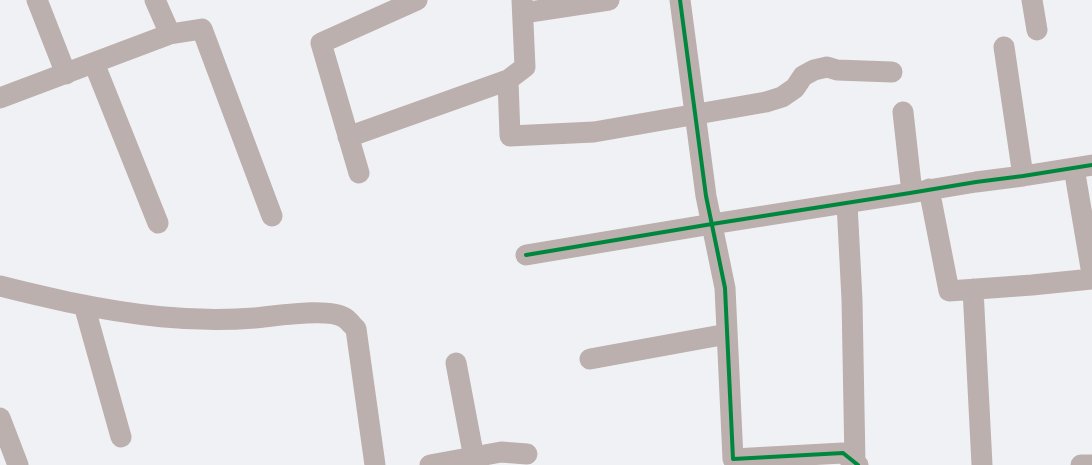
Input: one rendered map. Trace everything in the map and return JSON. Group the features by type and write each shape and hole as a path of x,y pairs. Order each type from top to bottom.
{"street":[{"path":"37,0 66,74"},
{"path":"155,0 170,34"},
{"path":"359,173 321,43 417,0"},
{"path":"348,137 508,80 525,67 523,6 609,0"},
{"path":"680,0 706,196 725,288 733,459 843,453 856,464"},
{"path":"1032,0 1037,30"},
{"path":"0,98 170,34 202,29 272,216"},
{"path":"1004,47 1023,176"},
{"path":"94,63 158,223"},
{"path":"508,80 510,136 594,132 766,102 782,97 795,88 803,76 814,70 827,67 837,70 892,72"},
{"path":"903,112 911,184 919,191 949,291 1092,279"},
{"path":"526,255 712,224 1083,166 1092,274"},
{"path":"847,203 852,300 856,464"},
{"path":"0,286 111,311 168,318 213,320 256,318 289,314 333,314 346,318 356,329 375,465"},
{"path":"973,289 982,465"},
{"path":"84,305 121,437"},
{"path":"590,359 727,334"},
{"path":"456,362 474,458"},
{"path":"0,418 18,465"},
{"path":"430,465 474,458 502,459 527,454"},
{"path":"1081,465 1092,465"}],"cycle path":[{"path":"680,0 706,196 725,288 733,459 843,453 858,465"},
{"path":"526,255 976,182 1092,165"}]}
